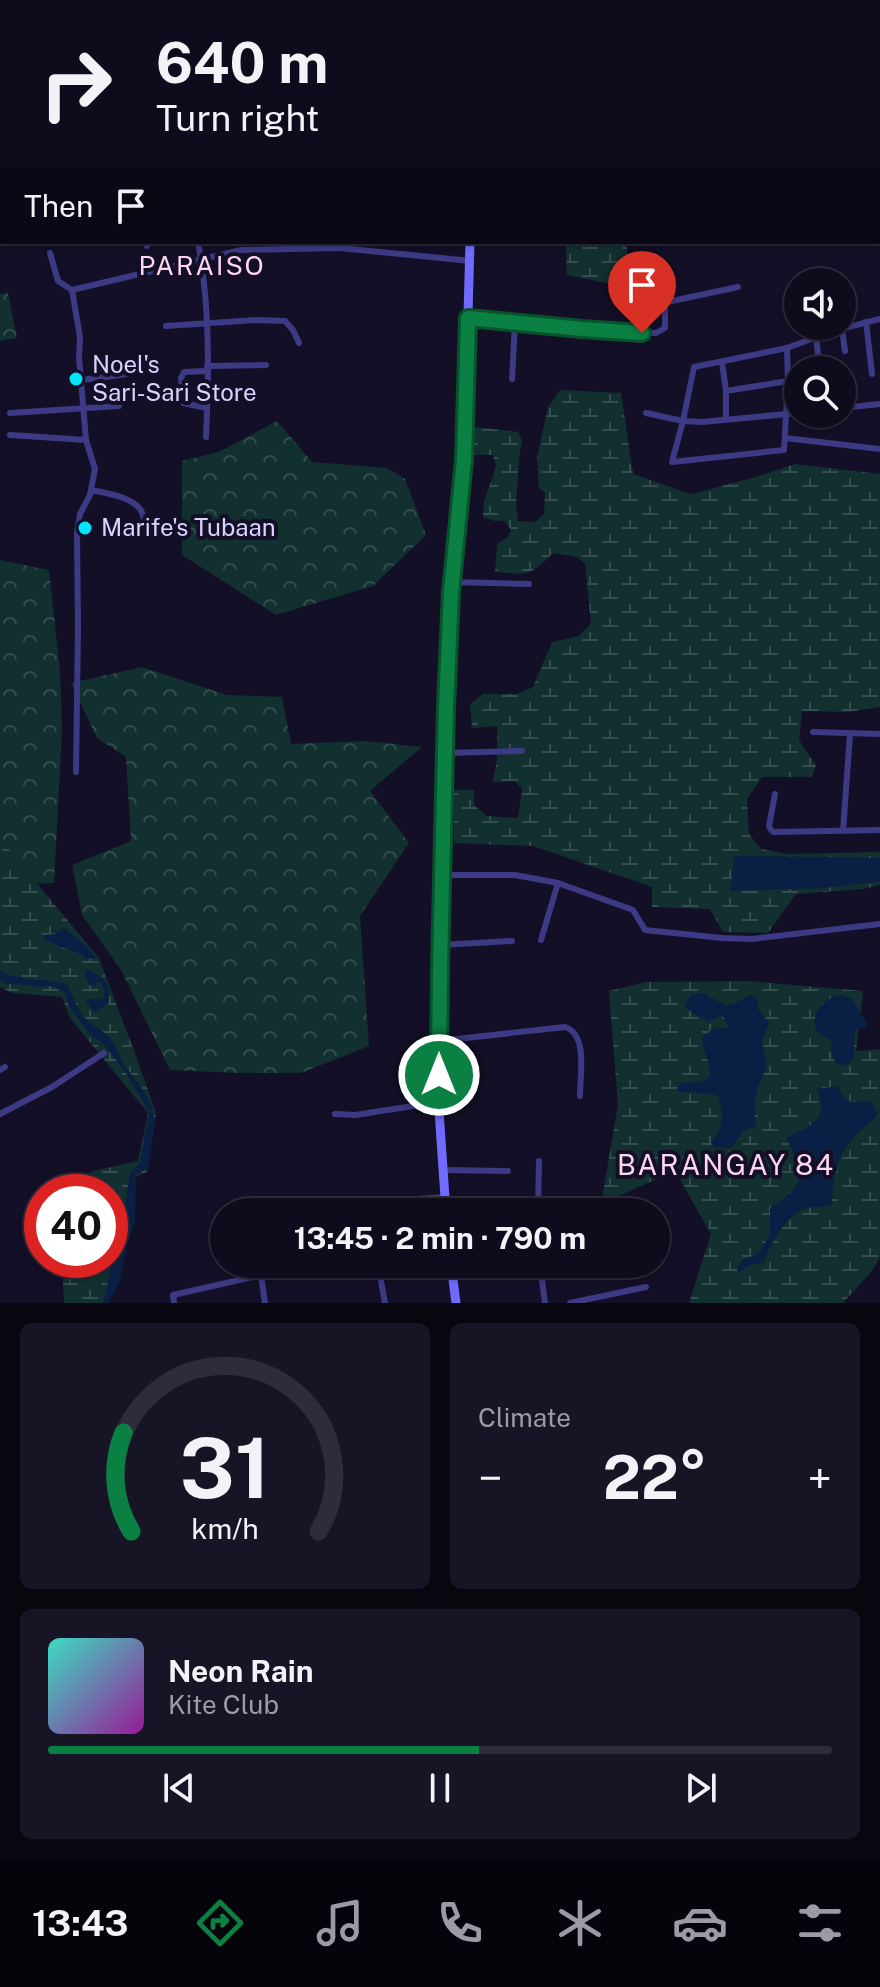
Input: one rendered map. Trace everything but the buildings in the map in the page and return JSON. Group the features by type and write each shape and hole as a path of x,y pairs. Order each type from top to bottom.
{"street":[{"path":"198,244 207,369 206,437"},
{"path":"431,1198 445,1197 439,1041 445,753 451,582 464,460 470,244"},
{"path":"50,253 58,281 72,290 241,250 340,248 471,261"},
{"path":"468,318 656,333 665,328 667,302 738,287"},
{"path":"72,290 80,337 86,440 95,469 77,533 76,772"},
{"path":"856,325 880,319"},
{"path":"166,326 285,321 299,343"},
{"path":"866,322 872,374"},
{"path":"512,379 515,323"},
{"path":"785,428 783,451 672,462 692,369 697,365 787,348 808,340"},
{"path":"844,340 845,351"},
{"path":"787,348 787,356"},
{"path":"722,362 726,419"},
{"path":"207,408 183,403 181,378 184,372 266,365"},
{"path":"82,380 128,374"},
{"path":"726,391 784,382"},
{"path":"856,407 880,404"},
{"path":"10,413 119,406"},
{"path":"646,413 702,422 784,414"},
{"path":"10,435 86,440"},
{"path":"785,438 880,449"},
{"path":"91,490 109,493 133,504 142,513 146,528"},
{"path":"451,582 529,584"},
{"path":"813,732 880,734"},
{"path":"843,831 850,734"},
{"path":"445,753 522,751"},
{"path":"775,794 769,826 774,832 880,830"},
{"path":"442,875 515,875 558,883 627,907 636,914 645,930 752,939 880,924"},
{"path":"541,940 558,883"},
{"path":"440,945 512,941"},
{"path":"439,1041 565,1027 572,1029 579,1038 580,1096"},
{"path":"0,1114 52,1087 104,1053"},
{"path":"335,1114 355,1115 439,1102"},
{"path":"538,1198 539,1161"},
{"path":"443,1170 508,1171"},
{"path":"174,1303 173,1295 248,1278"},
{"path":"261,1278 265,1303"},
{"path":"380,1278 383,1303"},
{"path":"453,1278 456,1303"},
{"path":"542,1278 545,1303"},
{"path":"570,1303 646,1287"}],"green space":[{"path":"566,244 627,244 621,286 567,275"},
{"path":"8,293 17,338 0,341 0,294"},
{"path":"560,390 621,393 633,474 691,494 795,464 880,474 880,707 849,712 802,711 799,740 816,765 812,777 762,777 747,799 749,834 761,849 787,854 880,852 880,885 796,894 768,933 723,932 710,909 652,907 652,887 533,846 454,843 454,790 474,790 474,805 487,816 518,818 522,788 514,781 493,782 497,726 472,728 470,704 483,694 517,694 533,687 552,642 579,636 591,623 585,564 577,557 553,553 527,573 495,572 497,544 508,537 511,530 505,521 483,517 484,502 496,466 493,455 471,455 474,427 518,432 522,440 516,506 518,521 535,522 544,514 545,493 539,488 537,458 548,407"},
{"path":"277,421 312,462 387,468 405,479 426,535 373,586 276,615 182,555 182,461 219,452"},
{"path":"0,560 49,570 60,671 62,730 54,883 2,885 0,876"},
{"path":"142,667 227,695 282,697 291,744 365,741 422,747 370,791 409,843 360,916 369,1046 301,1073 170,1070 121,970 82,915 72,865 131,841 126,757 97,738 71,683"},
{"path":"0,839 99,958 156,1113 147,1172 135,1177 128,1211 128,1174 88,1174 138,1161 148,1113 70,1018 62,997 12,993 0,987"},
{"path":"749,981 863,991 856,1051 880,1049 880,1257 872,1271 843,1303 689,1303 711,1234 675,1171 614,1198 602,1198 618,1105 609,991 646,982"},
{"path":"63,1278 114,1278 109,1303 64,1303"}],"water":[{"path":"735,856 880,858 880,881 825,888 730,891"},
{"path":"64,928 96,958 85,959 81,954 43,938"},
{"path":"85,969 102,978 108,991 108,1004 93,1012 85,999 100,999 104,997 105,990 100,982 95,986 89,985"},
{"path":"0,971 16,977 67,984 81,1013 112,1041 151,1104 154,1122 148,1167 136,1175 135,1223 128,1241 130,1172 140,1163 149,1112 126,1073 69,1006 64,991 53,986 6,984 0,980"},
{"path":"704,993 728,1005 751,995 758,1000 758,1009 769,1023 762,1040 767,1067 756,1096 756,1126 743,1131 731,1148 713,1148 711,1142 719,1132 722,1121 719,1097 676,1091 679,1085 702,1081 710,1076 702,1038 712,1029 728,1028 722,1016 709,1022 685,1006 691,995"},
{"path":"841,995 852,999 867,1024 865,1028 855,1029 854,1059 844,1065 836,1062 831,1052 832,1040 822,1036 815,1023 819,1009 825,1002"},
{"path":"838,1086 844,1098 851,1102 871,1102 878,1115 853,1138 843,1153 834,1178 832,1205 807,1208 792,1216 775,1239 764,1262 749,1265 738,1273 742,1260 759,1253 770,1234 770,1208 790,1193 799,1178 797,1161 786,1138 810,1125 820,1115 820,1099 816,1089"},
{"path":"109,1278 120,1278 108,1303 103,1303"}],"place":[{"name":"Noel's Sari-Sari Store","path":"76,379"},
{"name":"Marife's Tubaan","path":"85,528"}],"district":[{"name":"PARAISO","path":"202,266"},
{"name":"BARANGAY 84","path":"726,1165"}],"route":[{"path":"439,1075 446,707 451,592 464,460 468,318 642,333"}]}
